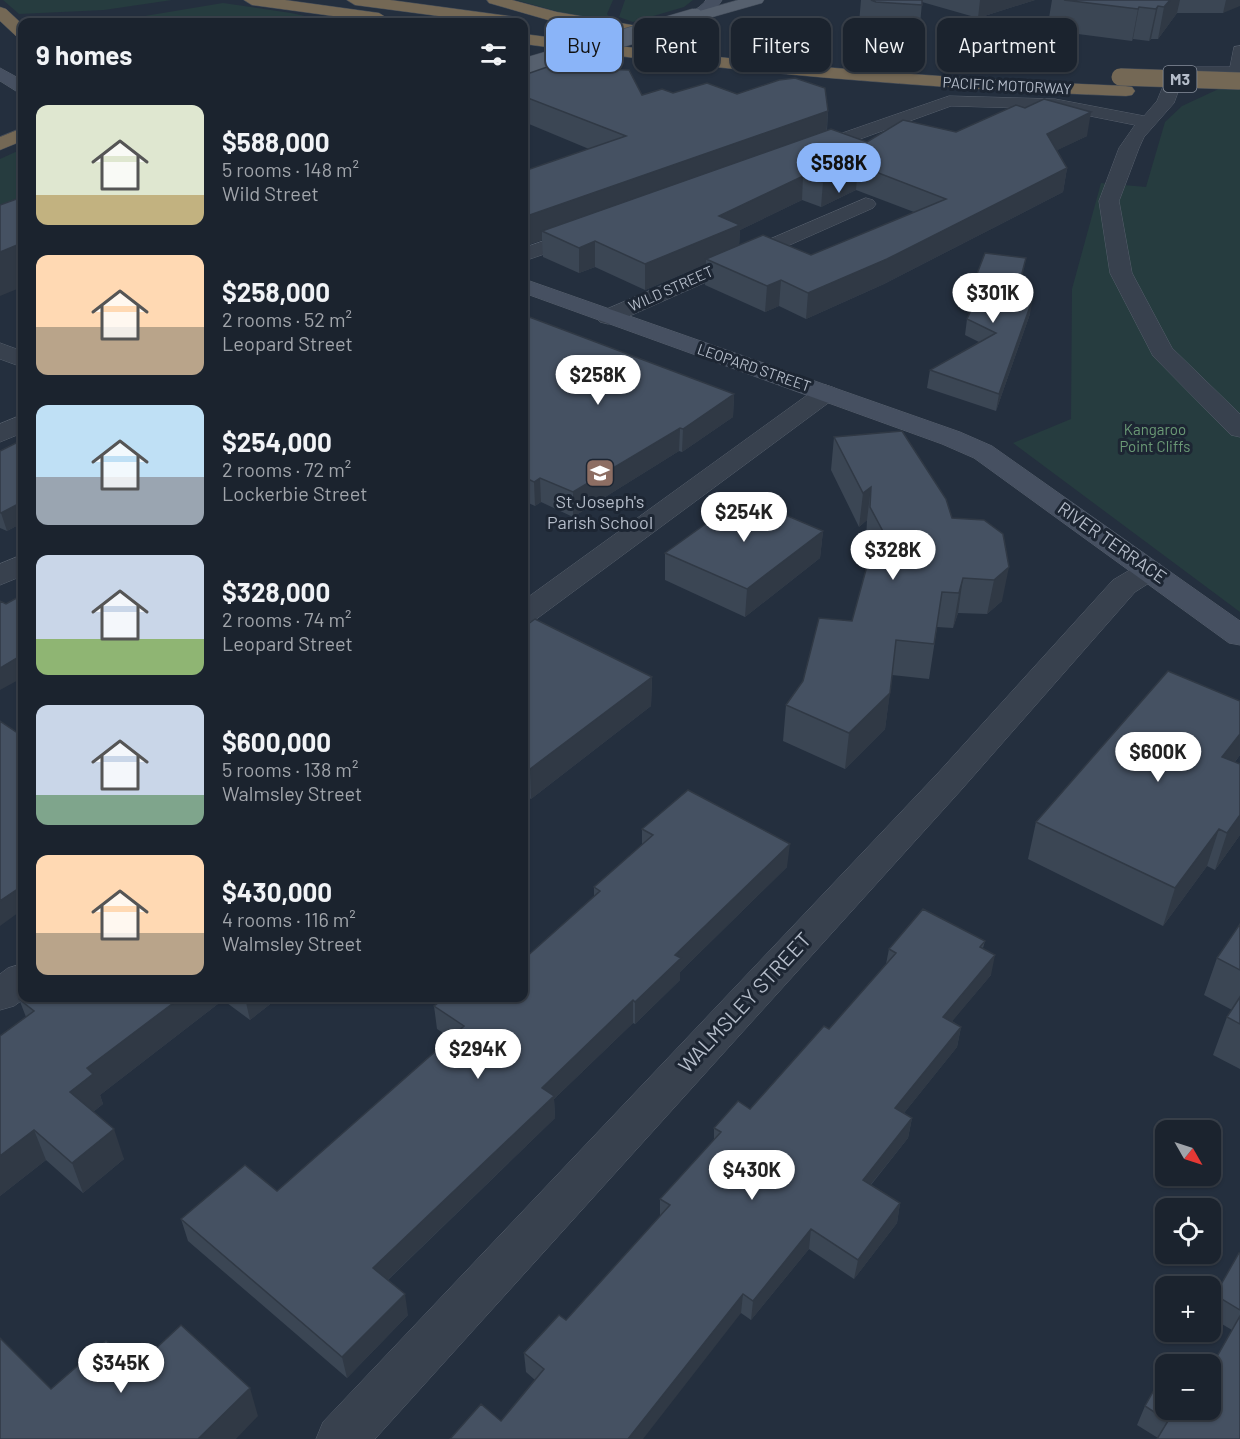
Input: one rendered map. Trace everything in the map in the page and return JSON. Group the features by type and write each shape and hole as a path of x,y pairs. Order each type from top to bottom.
{"highway":[{"path":"355,0 487,18"},
{"path":"495,0 564,19 634,30"},
{"path":"258,1 381,18"},
{"path":"0,12 18,29"},
{"name":"PACIFIC MOTORWAY","path":"528,24 802,58 937,67"},
{"name":"PACIFIC MOTORWAY","path":"528,40 699,62 1030,88 1240,81"},
{"path":"528,67 546,68"},
{"name":"PACIFIC MOTORWAY","path":"994,72 1240,95"},
{"path":"662,74 822,84 867,77"},
{"path":"0,144 18,136"}],"main road":[{"path":"695,17 709,8 714,0"},
{"path":"528,66 756,0"},
{"path":"0,73 18,84"},
{"name":"LEOPARD STREET","path":"528,287 951,438 983,452"},
{"name":"RIVER TERRACE","path":"983,452 1240,636"}],"street":[{"path":"1240,51 1238,72 1197,72 1174,78 1165,104 1128,148 1109,201 1121,273 1162,351 1240,429"},
{"path":"786,159 949,101 1055,104 1148,122"},
{"name":"WILD STREET","path":"608,317 866,204"},
{"path":"528,254 600,227"},
{"path":"0,350 18,358"},
{"path":"528,611 826,393"},
{"path":"0,434 18,425"},
{"path":"0,576 18,566"},
{"name":"WALMSLEY STREET","path":"341,1439 942,789 1124,586 1150,570"},
{"path":"0,995 18,982"}],"green space":[{"path":"3,0 172,0 104,10 19,14"},
{"path":"516,0 613,0 607,14 610,18 577,17"},
{"path":"625,0 693,0 684,7 647,18 634,18 633,22 619,17"},
{"path":"223,3 314,18 133,18"},
{"name":"Kangaroo Point Cliffs","path":"1240,79 1240,612 1013,443 1071,419 1072,289 1101,183 1146,187 1165,122 1182,106"},
{"path":"18,151 18,205 0,211 0,159"}],"building":[{"path":"871,0 922,0 922,5 876,2"},
{"path":"1064,0 1170,0 1164,7 1158,6 1156,9 1139,7 1138,9"},
{"path":"546,67 546,72 622,72 622,70 629,70 642,95 662,89 673,93 707,83 737,94 779,80 795,78 825,88 828,111 528,216 528,170 626,136 528,98 528,74"},
{"path":"1044,99 1091,112 1047,134 1067,168 887,259 808,293 781,280 767,286 706,259 763,235 811,255 946,199 858,165 823,182 803,176 719,216 740,225 645,264 595,241 579,248 542,231 831,129 867,142 903,120 956,132 1016,105 1025,108"},
{"path":"18,198 18,245 0,252 0,205"},
{"path":"985,253 1026,258 1016,296 1033,298 999,394 930,370 996,333 967,319 979,293 970,292"},
{"name":"St Joseph's Parish School","path":"528,317 734,394 683,429 680,428 573,492 540,478 534,482 528,479"},
{"path":"902,431 946,499 952,518 984,520 1003,534 1009,567 994,580 963,578 959,593 942,592 934,644 896,640 890,693 849,733 786,705 803,681 819,618 852,621 873,544 894,552 870,507 871,487 863,493 834,437"},
{"path":"18,442 18,504 1,513 0,512 0,451"},
{"path":"743,497 823,531 747,589 665,553"},
{"path":"18,597 18,657 0,668 0,601 6,604"},
{"path":"535,619 652,677 530,769 528,768 528,624"},
{"path":"1168,671 1240,701 1240,734 1222,757 1240,764 1240,815 1227,833 1219,829 1175,888 1036,822"},
{"path":"0,721 18,733 18,889 0,901"},
{"path":"688,790 790,844 675,955 681,958 635,1002 633,1000 542,1088 554,1096 373,1268 405,1294 342,1357 181,1219 245,1165 277,1191 464,1026 434,1006 440,1002 528,1002 528,955 600,891 594,887 653,835 642,829"},
{"path":"923,909 985,941 980,947 995,955 943,1017 961,1027 895,1108 912,1118 863,1180 900,1203 858,1260 811,1229 753,1301 743,1294 628,1439 450,1439 481,1404 501,1421 544,1369 524,1353 559,1315 566,1320 670,1205 660,1199 721,1132 714,1128 738,1101 750,1109 824,1026 829,1029 896,953 889,949"},
{"path":"1240,924 1240,970 1217,958"},
{"path":"1240,997 1240,1024 1227,1017"},
{"path":"23,1002 175,1002 87,1068 93,1074 70,1092 114,1129 72,1163 34,1130 0,1156 0,1036 34,1011"},
{"path":"1239,1253 1240,1310 1221,1299 1221,1284"},
{"path":"1240,1316 1240,1439 1157,1439 1168,1421 1166,1420 1221,1420 1221,1354 1218,1354"},
{"path":"181,1325 250,1388 198,1439 0,1439 0,1338 51,1389 106,1341 125,1358 142,1343 152,1352"},
{"path":"1155,1388 1155,1413 1145,1406"}],"place":[{"name":"St Joseph's Parish School","path":"600,473"}]}
